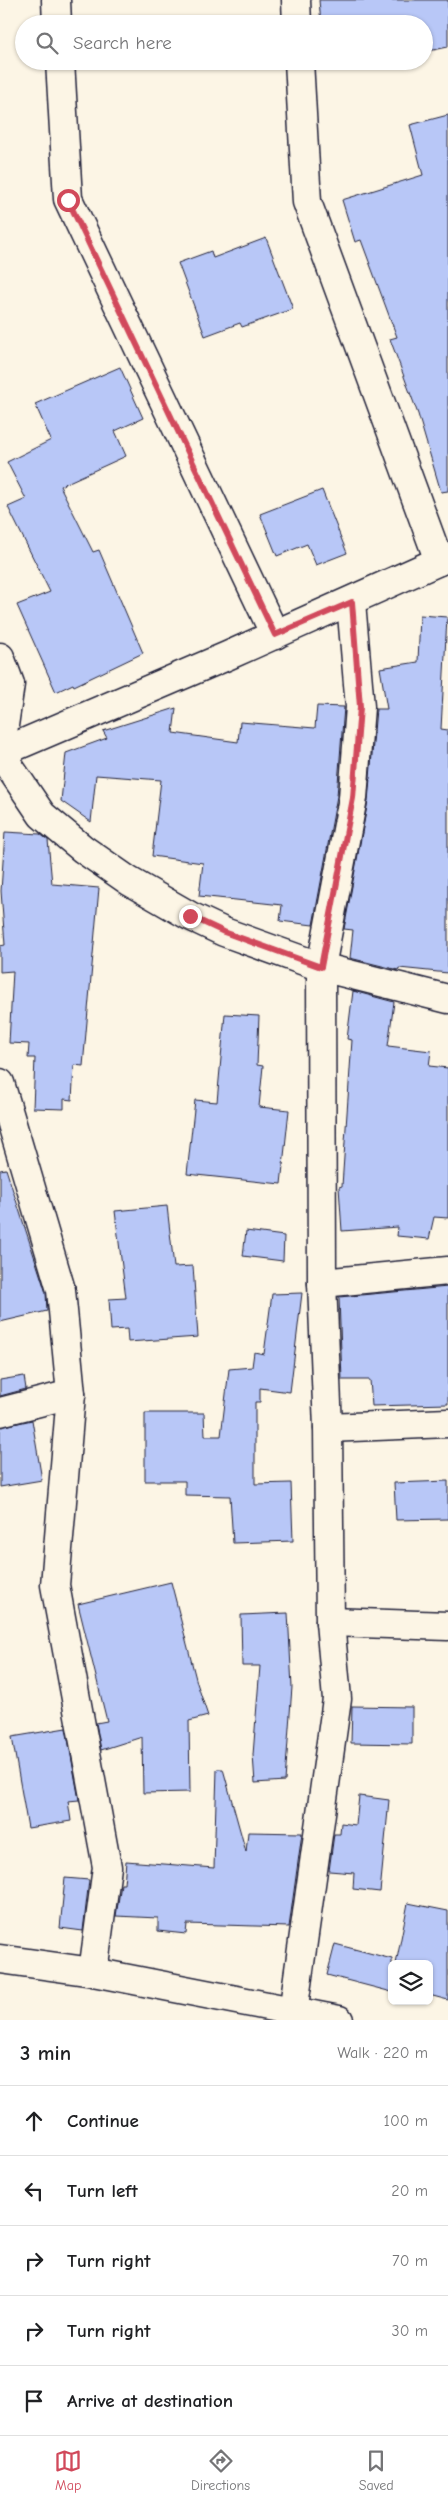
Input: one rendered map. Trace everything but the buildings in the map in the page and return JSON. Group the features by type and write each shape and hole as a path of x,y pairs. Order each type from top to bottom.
{"street":[{"path":"56,0 57,15"},
{"path":"296,0 297,15"},
{"path":"61,70 68,200 275,635"},
{"path":"0,753 352,602 443,559 307,202 300,70"},
{"path":"292,2015 337,1699 330,1622 328,1428 322,1282 321,967 353,798 360,707 352,602"},
{"path":"0,657 10,684 0,753 42,815 83,849 129,880 224,932 321,967 448,999"},
{"path":"0,1083 61,1290 71,1394 55,1585 107,1867 92,1972"},
{"path":"322,1282 448,1271"},
{"path":"0,1412 71,1394"},
{"path":"328,1428 448,1424"},
{"path":"330,1622 448,1626"},
{"path":"0,1959 92,1972 292,2015 339,2020"}],"route":[{"path":"68,200 275,635 352,602 360,707 353,798 321,967 224,932 190,916"}]}
